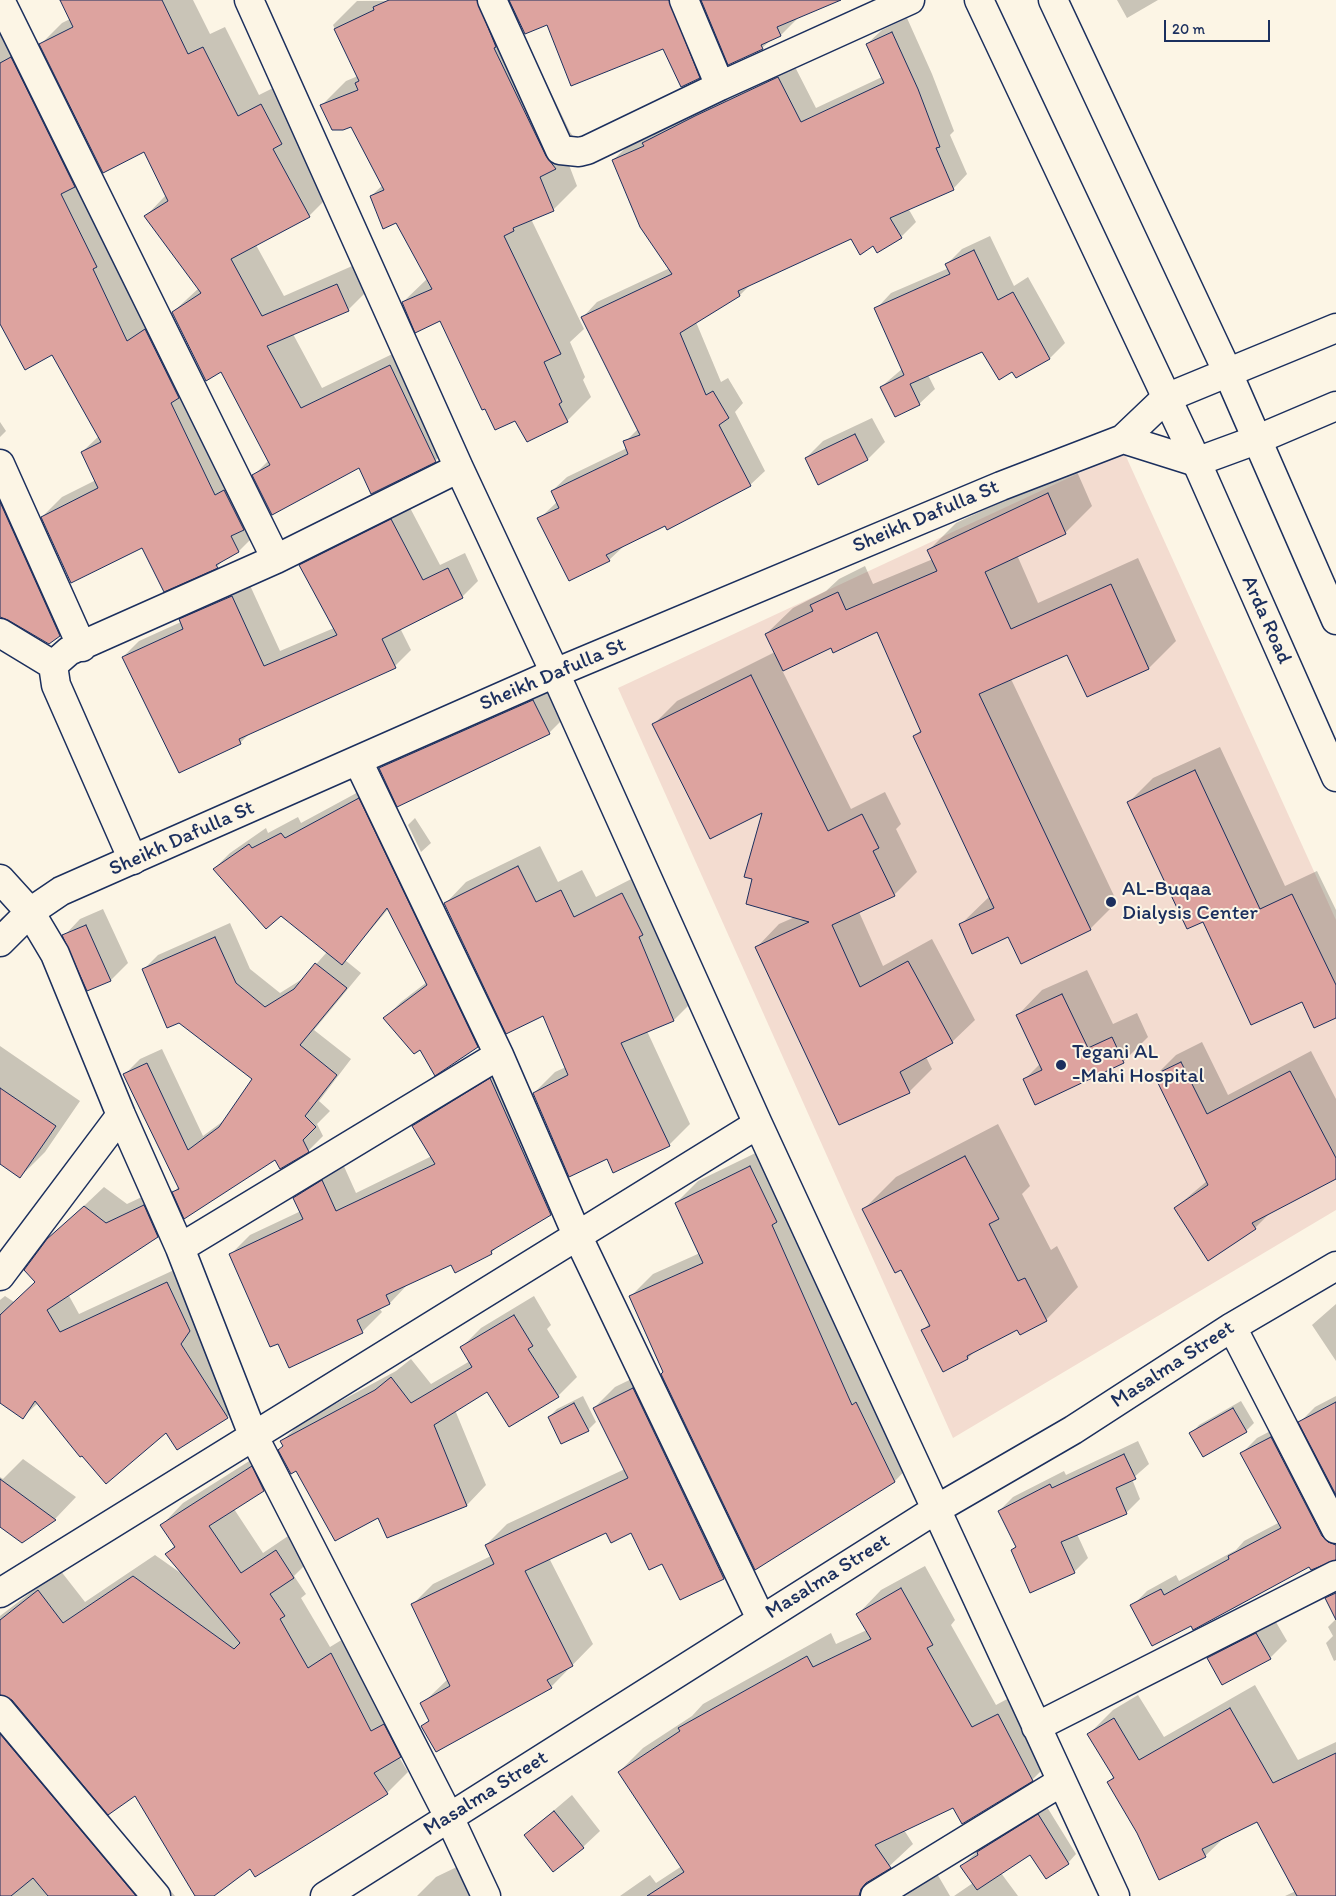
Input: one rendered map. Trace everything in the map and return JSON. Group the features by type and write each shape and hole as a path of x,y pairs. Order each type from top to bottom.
{"street":[{"path":"0,0 276,559"},
{"path":"249,0 459,468 555,673 758,1124 1115,1896"},
{"path":"492,0 560,150 587,150 720,86 910,0"},
{"path":"684,0 720,86"},
{"name":"Arda Road","path":"980,0 1196,462 1336,777"},
{"path":"1053,0 1228,373 1336,620"},
{"path":"1336,328 1166,398 1123,439 1196,462 1256,440 1336,406"},
{"name":"Sheikh Dafulla St","path":"0,942 30,912 61,892 555,673 1001,486 1123,439"},
{"path":"0,464 82,646"},
{"path":"53,664 69,651 276,559 459,468"},
{"path":"0,634 53,664"},
{"path":"53,664 56,684 133,860"},
{"path":"358,761 498,1055 577,1235 761,1619"},
{"path":"0,879 30,912 55,954 121,1115 180,1248 253,1435 449,1817 486,1896"},
{"path":"180,1248 498,1055"},
{"path":"0,1276 121,1115"},
{"path":"0,1594 253,1435 758,1124"},
{"name":"Masalma Street","path":"325,1896 935,1510 1073,1430 1232,1327 1336,1266"},
{"path":"1232,1327 1336,1529"},
{"path":"1036,1728 1336,1575"},
{"path":"0,1710 156,1896"},
{"path":"874,1896 1061,1782"}],"shaded area":[{"name":"Tegani AL -Mahi Hospital","path":"1124,452 1336,920 1336,1210 953,1438 618,688"}],"building":[{"path":"60,0 162,0 188,54 203,47 238,116 261,104 282,144 273,149 310,217 231,259 262,316 337,284 349,311 267,346 301,408 390,365 436,462 371,494 359,468 272,515 252,475 270,465 221,372 206,381 172,312 201,293 144,216 168,201 144,152 103,173 39,44 73,27"},
{"path":"389,0 477,0 496,47 494,48 546,156 556,169 540,177 554,211 513,228 514,231 504,236 561,354 544,362 562,402 559,404 568,422 527,442 515,421 495,430 485,409 482,410 440,321 415,333 402,302 432,289 396,223 383,229 370,196 384,190 351,127 343,130 332,130 320,105 358,90 355,83 359,81 334,29 374,10 373,7"},
{"path":"509,0 669,0 700,78 681,87 663,49 571,86 547,25 525,34"},
{"path":"701,0 841,0 777,27 781,36 761,45 763,49 728,65"},
{"path":"892,32 918,89 940,147 936,148 954,190 890,218 902,238 877,253 873,246 860,255 851,239 738,291 740,296 680,333 706,395 713,391 729,418 719,425 751,486 667,530 665,526 606,555 610,561 569,581 537,518 559,508 551,491 628,454 623,441 640,435 581,317 672,274 640,227 612,160 644,146 642,143 695,116 778,77 801,122 884,83 866,44"},
{"path":"11,57 75,187 61,194 97,267 93,269 127,341 145,329 179,398 171,403 215,495 224,490 244,530 231,536 239,552 216,565 218,568 164,592 142,548 71,583 41,517 98,488 81,452 101,442 52,355 25,370 0,324 0,63"},
{"path":"974,250 998,300 1013,292 1050,359 1016,378 1012,372 999,380 982,352 910,384 920,405 895,417 880,387 904,375 874,308 950,274 945,264"},
{"path":"855,434 868,460 818,485 805,458"},
{"path":"1048,493 1066,534 985,572 1011,629 1111,584 1149,669 1087,697 1067,655 979,694 1091,930 1021,964 1008,937 972,954 959,924 994,908 913,736 921,732 877,632 833,653 831,648 783,671 765,634 813,611 810,605 838,592 846,610 937,571 927,550"},
{"path":"0,502 60,636 49,644 0,617"},
{"path":"391,519 423,580 448,568 463,598 382,639 396,668 239,739 241,744 179,773 122,657 183,629 179,619 232,596 264,666 337,635 299,565"},
{"path":"751,675 828,831 862,814 879,848 873,851 895,896 832,925 860,987 908,961 953,1043 900,1072 910,1093 839,1125 755,947 809,922 746,904 752,879 744,877 762,813 710,839 652,724"},
{"path":"533,700 550,734 397,807 379,768"},
{"path":"1195,770 1260,909 1292,894 1336,985 1336,1018 1314,1028 1302,1002 1251,1025 1203,922 1187,929 1127,802"},
{"path":"359,798 478,1047 435,1076 420,1050 414,1054 383,1018 427,985 387,908 342,965 281,916 266,929 213,869 249,844 252,848 281,833 285,838"},
{"path":"518,866 536,902 561,890 574,917 622,893 643,935 639,937 674,1021 621,1043 670,1146 613,1173 607,1159 569,1177 533,1093 568,1075 543,1016 506,1034 444,903"},
{"path":"86,925 111,981 87,991 62,935"},
{"path":"215,937 236,983 265,1007 294,989 315,963 347,988 300,1045 337,1075 305,1116 316,1127 303,1140 309,1152 280,1169 275,1160 184,1219 172,1192 179,1189 123,1074 147,1063 188,1150 219,1127 252,1079 179,1023 167,1028 142,969"},
{"path":"1062,994 1088,1048 1112,1037 1124,1063 1035,1105 1023,1079 1042,1070 1016,1015"},
{"path":"1181,1062 1207,1114 1290,1071 1336,1158 1336,1179 1252,1223 1256,1229 1208,1261 1174,1208 1208,1185 1154,1075"},
{"path":"490,1078 551,1215 491,1251 492,1254 455,1273 451,1265 386,1295 390,1304 357,1320 363,1333 289,1368 278,1344 270,1347 229,1254 303,1219 293,1198 322,1180 336,1211 435,1164 412,1126"},
{"path":"0,1088 56,1126 20,1178 0,1164"},
{"path":"965,1156 999,1219 989,1224 1018,1281 1025,1278 1047,1321 1020,1335 1017,1330 967,1356 968,1359 943,1372 921,1330 930,1326 901,1270 895,1273 862,1209"},
{"path":"750,1166 777,1222 772,1225 852,1405 856,1402 895,1482 755,1570 661,1374 663,1372 629,1296 703,1263 675,1203"},
{"path":"144,1205 158,1237 47,1310 60,1332 167,1282 190,1331 181,1344 228,1418 177,1450 166,1433 106,1484 82,1456 80,1457 35,1401 23,1419 0,1403 0,1315 35,1282 24,1270 47,1239 84,1206 106,1223"},
{"path":"514,1315 533,1346 528,1349 559,1397 509,1427 487,1392 434,1425 467,1506 387,1538 378,1518 335,1541 296,1471 291,1474 278,1450 283,1446 280,1441 375,1390 391,1377 411,1403 472,1367 460,1347"},
{"path":"633,1388 724,1579 680,1600 662,1564 649,1570 631,1533 611,1543 606,1533 525,1571 573,1666 547,1680 552,1688 436,1752 421,1726 429,1721 420,1703 450,1686 411,1604 494,1564 485,1545 628,1478 593,1408"},
{"path":"1336,1402 1336,1495 1298,1422"},
{"path":"574,1403 589,1431 561,1444 548,1417"},
{"path":"1233,1408 1247,1432 1203,1457 1189,1433"},
{"path":"1271,1437 1322,1536 1328,1542 1336,1545 1336,1560 1311,1570 1309,1567 1193,1630 1191,1626 1152,1646 1130,1605 1161,1589 1164,1595 1229,1559 1228,1556 1281,1528 1240,1453"},
{"path":"1124,1454 1136,1479 1116,1488 1127,1514 1061,1542 1075,1573 1030,1593 1011,1550 1016,1547 998,1511 1050,1484 1052,1488"},
{"path":"252,1466 264,1491 209,1526 241,1573 276,1550 294,1578 270,1594 285,1616 280,1619 308,1668 331,1653 371,1731 384,1724 401,1757 374,1773 388,1794 255,1877 250,1869 214,1896 195,1896 135,1796 108,1815 12,1700 0,1695 0,1620 38,1590 63,1623 133,1576 234,1649 240,1643 165,1554 175,1547 160,1525"},
{"path":"0,1479 56,1520 22,1543 0,1527"},
{"path":"901,1588 933,1645 927,1648 972,1727 998,1714 1033,1781 962,1824 953,1808 875,1845 891,1868 866,1883 861,1889 859,1896 647,1896 684,1872 618,1772 680,1731 678,1728 807,1656 813,1667 871,1639 856,1614"},
{"path":"1336,1593 1336,1620 1325,1598"},
{"path":"1256,1633 1271,1659 1222,1685 1207,1658"},
{"path":"1230,1708 1273,1783 1336,1753 1336,1896 1297,1896 1257,1822 1202,1849 1206,1857 1159,1880 1137,1833 1107,1782 1114,1778 1087,1734 1114,1718 1139,1760"},
{"path":"0,1734 136,1896 48,1896 33,1878 11,1896 0,1896"},
{"path":"554,1811 584,1848 553,1872 524,1835"},
{"path":"1038,1814 1069,1864 1046,1879 1030,1855 977,1890 960,1866 978,1855 977,1852"}],"place":[{"name":"AL-Buqaa Dialysis Center","path":"1111,902"},
{"name":"Tegani AL -Mahi Hospital","path":"1061,1065"}]}
